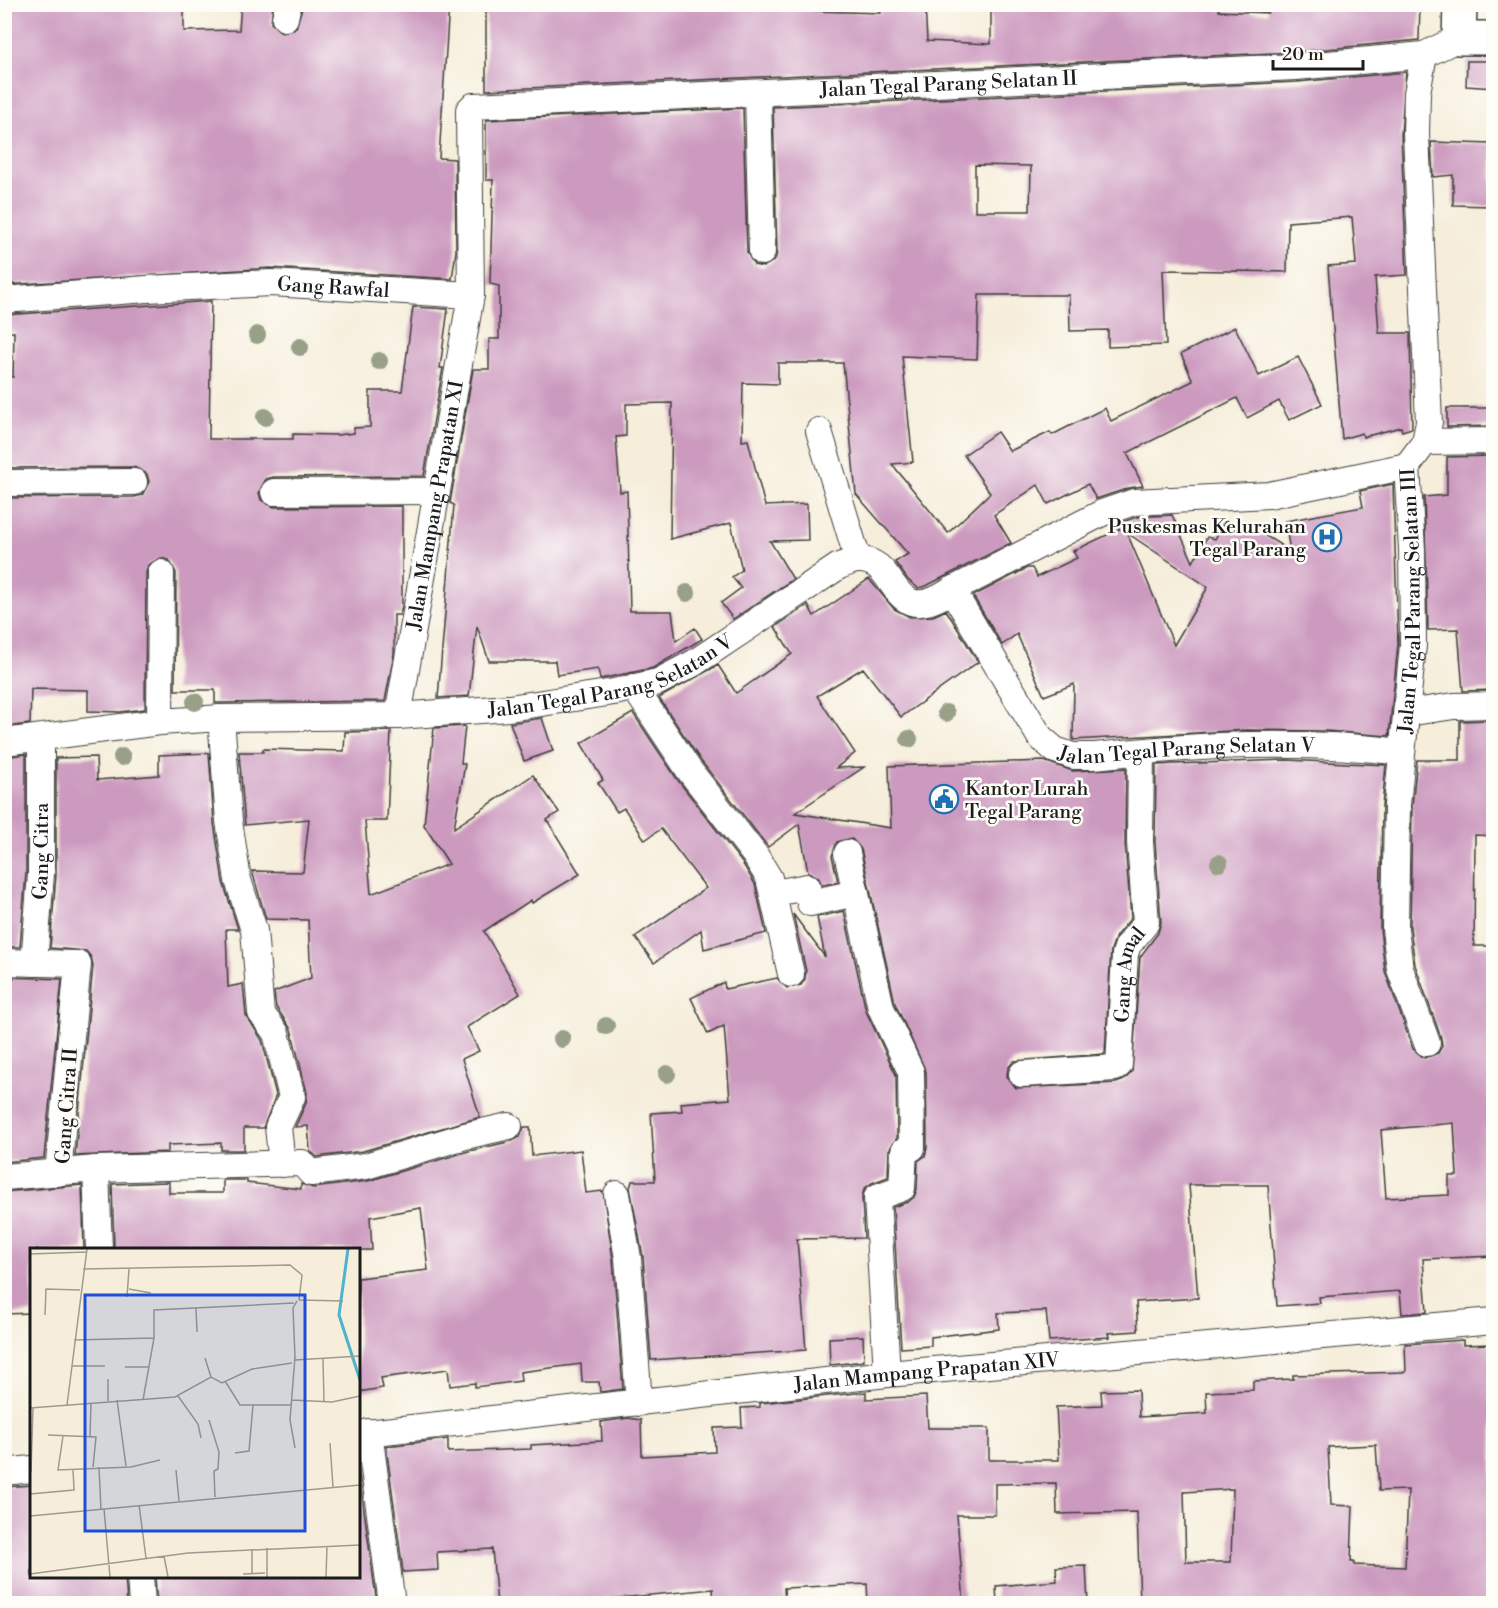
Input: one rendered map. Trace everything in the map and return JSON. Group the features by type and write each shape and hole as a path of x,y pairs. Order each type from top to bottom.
{"street":[{"path":"1459,38 1460,4"},
{"path":"1424,55 1459,38 1494,38"},
{"name":"Jalan Tegal Parang Selatan II","path":"471,295 469,110 473,106 1296,68 1424,55"},
{"name":"Jalan Tegal Parang Selatan III","path":"1424,55 1417,93 1416,134 1429,422 1425,442 1407,466 1412,549 1413,645 1395,852 1395,929 1401,969 1427,1043"},
{"path":"758,94 762,252"},
{"name":"Gang Rawfal","path":"4,300 147,289 271,283 471,295"},
{"name":"Jalan Mampang Prapatan XI","path":"398,716 471,295"},
{"path":"819,431 858,560 877,566 907,601 920,604 933,602 1102,513 1134,502 1269,495 1407,466"},
{"path":"1425,442 1494,441"},
{"path":"4,483 134,482"},
{"path":"274,492 437,491"},
{"name":"Jalan Tegal Parang Selatan V","path":"221,718 398,716 509,708 657,682 694,663 839,566 858,560"},
{"path":"160,722 161,573"},
{"name":"Jalan Tegal Parang Selatan V","path":"952,590 992,651 1028,720 1055,750 1073,756 1253,744 1330,745 1402,752"},
{"path":"634,687 689,770 755,855 774,893 790,974"},
{"path":"1407,713 1454,706 1494,705"},
{"path":"4,742 160,722 221,718 231,831 238,880 254,930 261,1013 276,1033 292,1097 278,1127 282,1164"},
{"name":"Gang Citra","path":"34,963 41,874 41,739"},
{"name":"Gang Amal","path":"1022,1074 1108,1069 1119,1065 1125,954 1128,945 1146,923 1140,842 1141,752"},
{"path":"847,853 881,1008 911,1072 912,1148 904,1151 902,1188 877,1197 887,1374"},
{"path":"774,893 807,887 810,903 856,893"},
{"name":"Gang Citra II","path":"4,962 78,964 58,1173 96,1168 302,1163 311,1173 366,1166 465,1136 509,1126"},
{"path":"96,1168 99,1248"},
{"path":"4,1177 58,1173"},
{"path":"617,1194 628,1258 639,1403"},
{"name":"Jalan Mampang Prapatan XIV","path":"364,1433 887,1374 1494,1321"},
{"path":"364,1433 392,1604"},
{"path":"4,1472 30,1469"},
{"path":"140,1578 142,1604"}],"building":[{"path":"4,4 184,4 184,31 239,30 241,4 273,4 271,23 282,33 296,28 303,4 449,4 439,158 455,159 456,251 452,279 270,268 4,285"},
{"path":"486,4 815,4 814,11 881,13 881,4 925,4 927,41 991,44 991,6 1103,9 1103,4 1165,4 1219,7 1219,11 1268,13 1268,4 1420,4 1419,40 1295,52 486,90"},
{"path":"1467,61 1494,61 1494,88 1466,86"},
{"path":"1406,72 1401,134 1407,275 1375,277 1379,333 1410,333 1412,428 1402,431 1401,427 1363,437 1362,433 1342,439 1328,266 1356,264 1352,217 1288,222 1287,272 1163,270 1166,345 1108,347 1108,330 1070,331 1069,295 979,295 977,359 902,356 913,462 892,464 948,533 990,493 964,455 997,432 1010,451 1050,432 1052,435 1105,408 1111,421 1193,381 1181,354 1235,327 1259,376 1298,357 1322,404 1289,420 1279,401 1247,418 1237,398 1127,453 1143,486 1129,488 1096,499 1088,484 1048,504 1038,485 994,515 1011,543 918,588 908,580 895,562 908,554 856,494 843,363 778,363 778,384 743,383 742,441 748,440 765,506 807,504 808,540 770,541 793,579 733,619 721,603 741,588 732,577 742,570 731,523 670,539 672,403 626,404 626,436 616,437 620,492 627,491 630,611 672,611 676,641 695,628 702,639 653,668 600,679 598,669 557,675 555,661 489,661 477,626 469,696 438,698 454,505 450,503 473,369 489,369 489,339 499,339 499,286 490,284 493,180 486,180 486,120 743,108 747,252 754,265 763,267 775,260 777,252 773,107 1297,82","holes":["975,165 1031,166 1030,211 975,211"]},
{"path":"1431,142 1492,144 1491,206 1453,205 1453,175 1433,177"},
{"path":"211,301 209,439 293,439 293,434 337,435 354,433 354,428 370,427 370,391 402,391 413,307 448,309 440,368 443,368 424,476 274,477 266,479 259,492 261,500 274,507 402,506 402,606 400,615 394,615 394,654 385,701 215,703 215,690 175,690 176,573 169,560 161,558 148,565 146,573 145,709 120,712 88,711 88,690 31,689 30,724 4,727 4,498 134,497 142,495 149,482 147,474 134,467 4,468 4,377 13,377 14,332 4,332 4,315"},
{"path":"1447,408 1494,408 1494,426 1447,427"},
{"path":"1494,456 1494,690 1463,691 1458,629 1428,630 1424,497 1447,495 1447,457"},
{"path":"1393,484 1398,644 1389,736 1326,731 1248,730 1073,740 1074,684 1044,696 1017,634 1002,645 973,596 1027,568 1032,568 1037,577 1077,558 1073,551 1120,529 1114,525 1137,517 1172,515 1193,562 1207,537 1215,539 1225,521 1241,530 1245,523 1290,551 1285,521 1363,507 1360,491","holes":["1127,533 1208,587 1174,645"]},
{"path":"869,579 894,609 910,617 933,616 946,610 978,662 901,717 863,668 817,696 855,753 836,768 864,767 795,813 891,828 889,766 1044,761 1073,771 1126,768 1125,843 1131,918 1116,936 1111,950 1105,1054 1014,1061 1008,1068 1007,1076 1016,1088 1116,1083 1124,1080 1132,1072 1140,957 1158,933 1161,922 1155,842 1156,765 1287,760 1386,765 1382,805 1380,929 1385,971 1413,1049 1424,1058 1438,1053 1442,1046 1441,1038 1415,965 1410,928 1412,806 1417,760 1460,760 1460,721 1490,720 1490,802 1494,803 1494,836 1475,835 1474,946 1494,946 1494,1256 1423,1259 1427,1312 1402,1314 1400,1291 1319,1297 1320,1303 1277,1306 1268,1185 1189,1185 1198,1298 1136,1302 1138,1331 1108,1333 1109,1337 1049,1341 1046,1311 998,1313 999,1329 931,1337 931,1346 901,1348 893,1207 908,1202 914,1197 917,1189 918,1161 925,1156 927,1148 926,1072 895,1003 861,849 852,839 837,842 832,856 838,882 822,885 818,877 808,872 799,824 768,847 701,761 659,698 718,665 736,693 792,654 775,627 808,605 814,616","holes":["1454,1123 1457,1176 1449,1176 1449,1195 1386,1198 1381,1130"]},
{"path":"633,713 677,779 743,864 755,884 766,933 704,949 701,930 654,963 635,937 706,888 661,829 645,840 624,808 617,812 598,783 603,780 581,743"},
{"path":"542,718 553,751 524,761 510,723"},
{"path":"465,726 461,763 465,764 454,828 533,775 559,812 547,820 580,874 532,903 531,900 484,931 520,994 467,1027 479,1051 462,1059 480,1117 363,1151 317,1157 310,1151 308,1126 295,1127 306,1103 307,1093 291,1029 276,1007 274,992 311,978 308,920 266,919 252,871 303,872 309,819 245,825 239,752 263,752 263,749 344,751 345,732 391,731 387,821 365,821 371,894 449,864 424,825 434,728"},
{"path":"209,753 214,823 223,882 238,929 226,929 228,987 243,984 246,1015 262,1040 276,1095 263,1128 244,1128 244,1150 221,1150 221,1143 168,1145 168,1152 75,1156 93,965 86,951 50,948 56,875 56,758 96,757 97,780 159,775 159,755"},
{"path":"26,754 26,873 20,947 5,947 4,757"},
{"path":"844,911 866,1011 896,1075 897,1138 889,1150 888,1177 864,1189 862,1198 864,1238 797,1239 806,1350 651,1360 643,1257 630,1188 632,1181 655,1181 651,1113 682,1111 681,1103 730,1099 724,1026 708,1034 691,998 724,982 725,989 777,978 787,988 801,985 806,971 793,914 825,957 817,917"},
{"path":"5,977 62,979 44,1158 4,1162"},
{"path":"524,1127 530,1127 532,1156 581,1150 586,1193 603,1191 613,1260 623,1389 600,1392 599,1382 582,1382 581,1364 520,1372 521,1381 475,1387 475,1383 450,1386 448,1369 381,1378 383,1388 360,1392 360,1278 428,1270 421,1208 370,1217 372,1250 360,1250 360,1248 114,1248 112,1184 169,1182 169,1193 223,1193 223,1180 247,1180 247,1183 301,1189 301,1184 313,1188 368,1181 520,1137"},
{"path":"82,1185 84,1248 30,1248 30,1313 4,1314 4,1192"},
{"path":"863,1336 864,1361 830,1365 829,1338"},
{"path":"1463,1340 1463,1345 1494,1344 1491,1540 1494,1540 1494,1604 1140,1604 1137,1512 1057,1514 1056,1483 995,1484 995,1515 957,1515 964,1604 922,1604 922,1601 868,1603 867,1584 784,1588 785,1604 714,1604 713,1589 556,1604 497,1604 492,1549 437,1552 438,1570 403,1572 386,1446 448,1439 448,1452 531,1449 531,1445 602,1441 601,1422 628,1418 641,1420 642,1456 715,1452 714,1428 742,1427 741,1408 760,1407 760,1403 866,1392 866,1399 926,1396 928,1428 989,1428 989,1460 1059,1460 1056,1407 1102,1405 1101,1391 1138,1390 1139,1417 1207,1413 1206,1392 1253,1390 1253,1381 1293,1379 1293,1375 1406,1372 1405,1344","holes":["1376,1445 1379,1491 1408,1490 1405,1567 1354,1565 1354,1561 1351,1561 1353,1506 1331,1505 1328,1447","1233,1489 1231,1562 1186,1562 1184,1492"]},
{"path":"360,1481 377,1604 157,1604 155,1578 360,1578"},
{"path":"30,1485 30,1578 125,1578 127,1604 4,1604 4,1487"},
{"path":"1086,1566 1088,1604 997,1604 996,1586 1057,1581 1056,1567"}],"place":[{"name":"Puskesmas Kelurahan Tegal Parang","path":"1327,537"},
{"name":"Kantor Lurah Tegal Parang","path":"944,799"}]}
